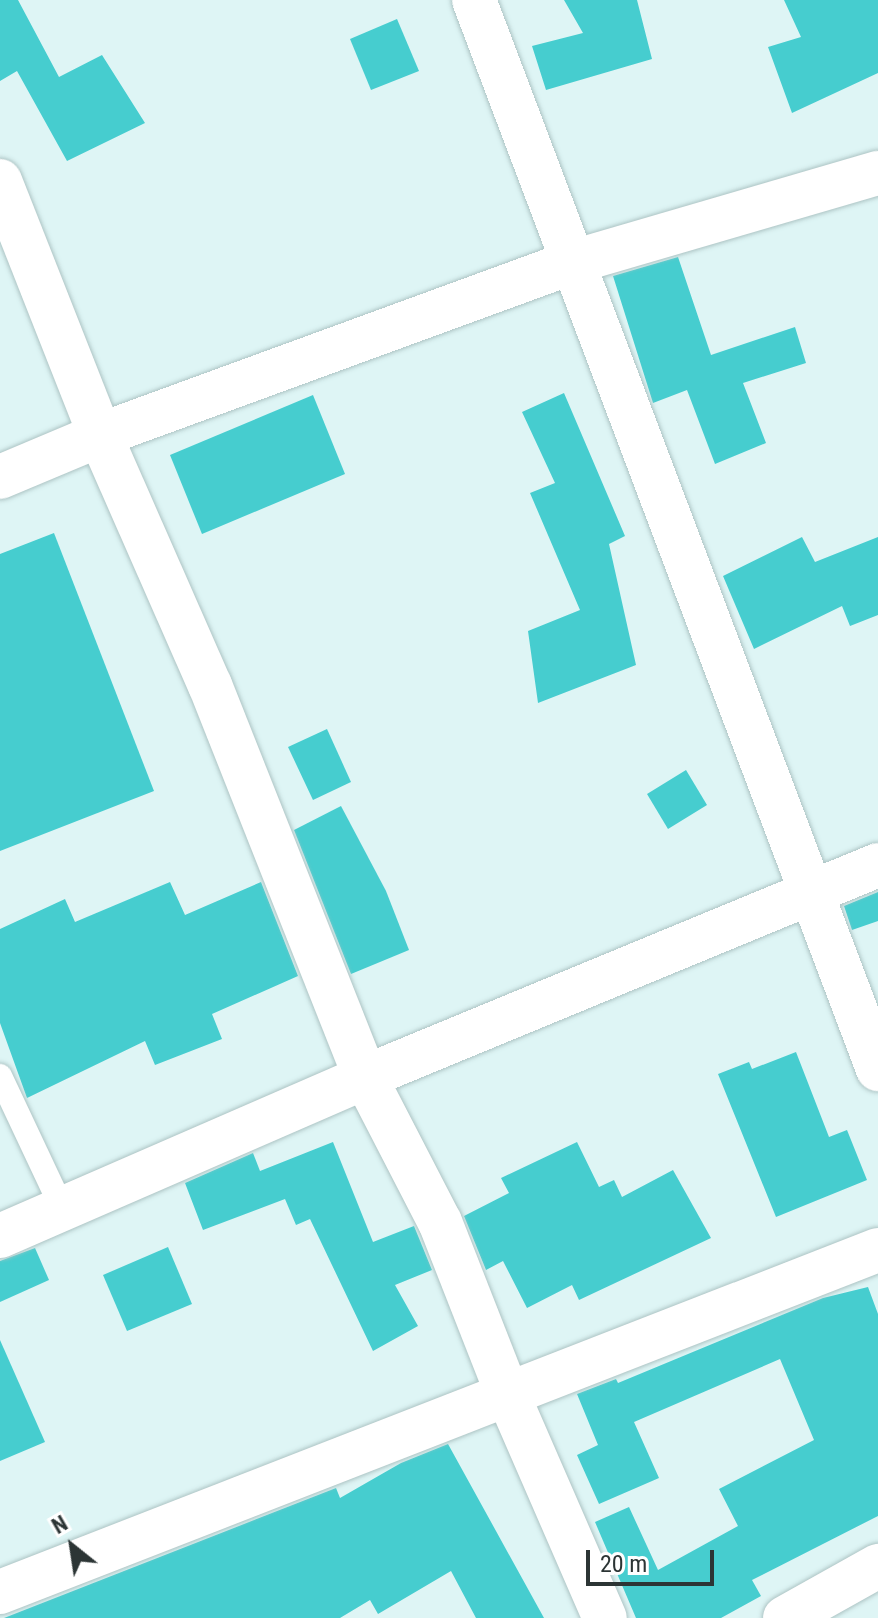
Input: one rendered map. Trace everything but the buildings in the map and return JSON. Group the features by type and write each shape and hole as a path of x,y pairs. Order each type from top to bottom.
{"street":[{"path":"474,0 878,1069"},
{"path":"0,477 100,435 573,262 878,173"},
{"path":"0,181 100,435 210,685 365,1077 440,1222 507,1393 605,1618"},
{"path":"0,1236 365,1077 811,890 878,865"},
{"path":"0,1592 878,1250"},
{"path":"785,1618 878,1566"}],"lane":[{"path":"0,1076 63,1210"}]}
